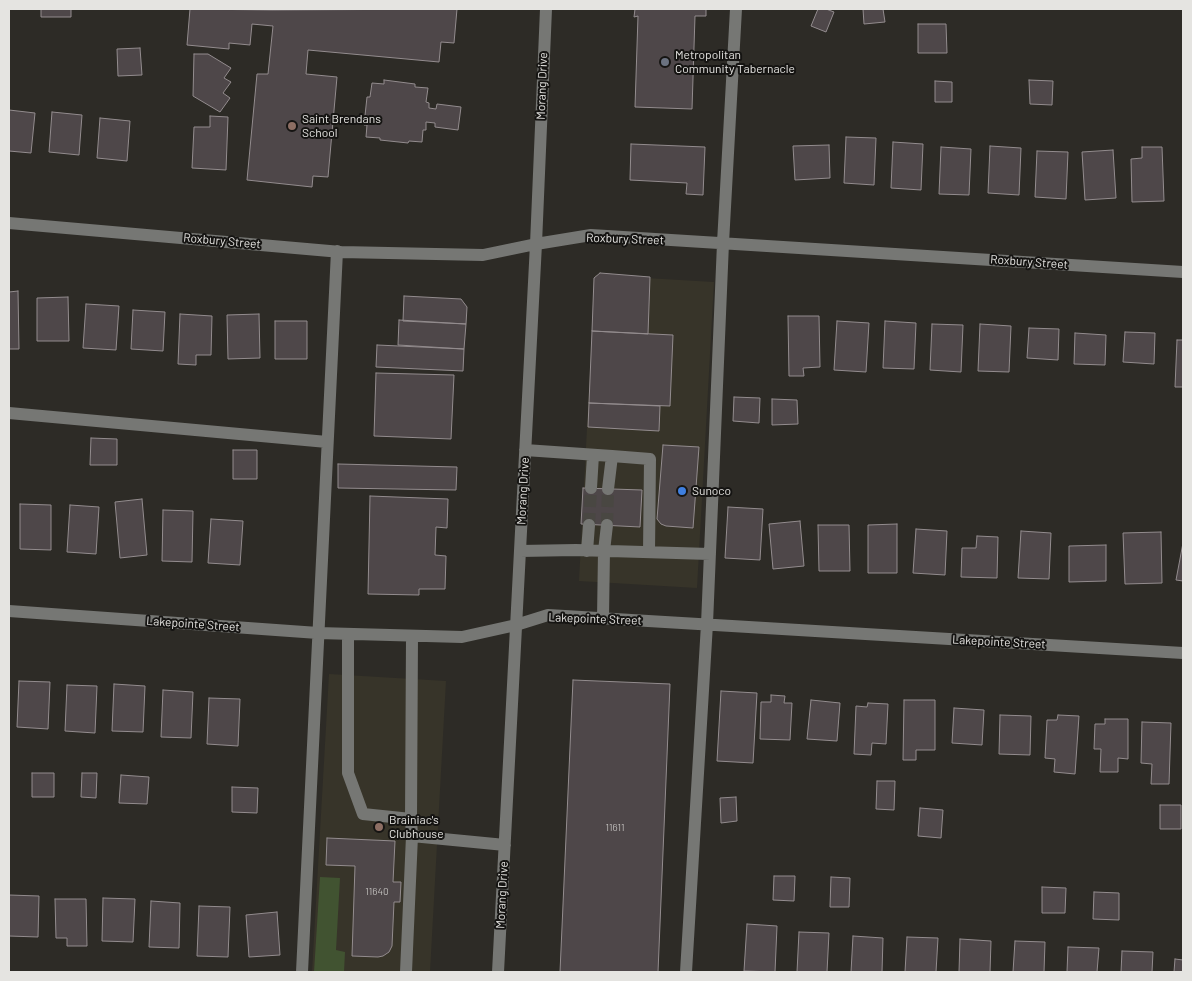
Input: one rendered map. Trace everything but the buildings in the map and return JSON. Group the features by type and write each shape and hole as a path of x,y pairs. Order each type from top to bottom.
{"street":[{"name":"Morang Drive","path":"498,972 536,244 546,9"},
{"path":"686,972 707,624 723,243 736,9"},
{"name":"Roxbury Street","path":"9,223 337,251 484,255 590,235 1183,272"},
{"path":"302,972 337,251"},
{"path":"9,413 327,442"},
{"path":"525,450 650,459 649,552"},
{"path":"591,488 593,455"},
{"path":"608,489 612,456"},
{"path":"587,551 589,525"},
{"path":"603,618 604,551 607,525"},
{"path":"520,551 710,554"},
{"name":"Lakepointe Street","path":"9,611 318,633 462,637 516,625 548,615 1183,654"},
{"path":"348,634 348,773 362,814 411,818"},
{"path":"406,972 412,836 412,636"},
{"path":"412,836 505,845"}],"shaded area":[{"path":"595,275 714,282 697,588 579,581"},
{"name":"Brainiac's Clubhouse","path":"329,674 446,681 430,972 312,972"}],"green space":[{"path":"320,877 340,878 336,950 345,952 344,972 314,972"}],"tunnel":[{"path":"589,525 591,488"},
{"path":"607,525 608,489"}],"place":[{"name":"Metropolitan Community Tabernacle","path":"665,62"},
{"name":"Saint Brendans School","path":"292,126"},
{"name":"Sunoco","path":"682,491"},
{"name":"Brainiac's Clubhouse","path":"379,827"}]}
